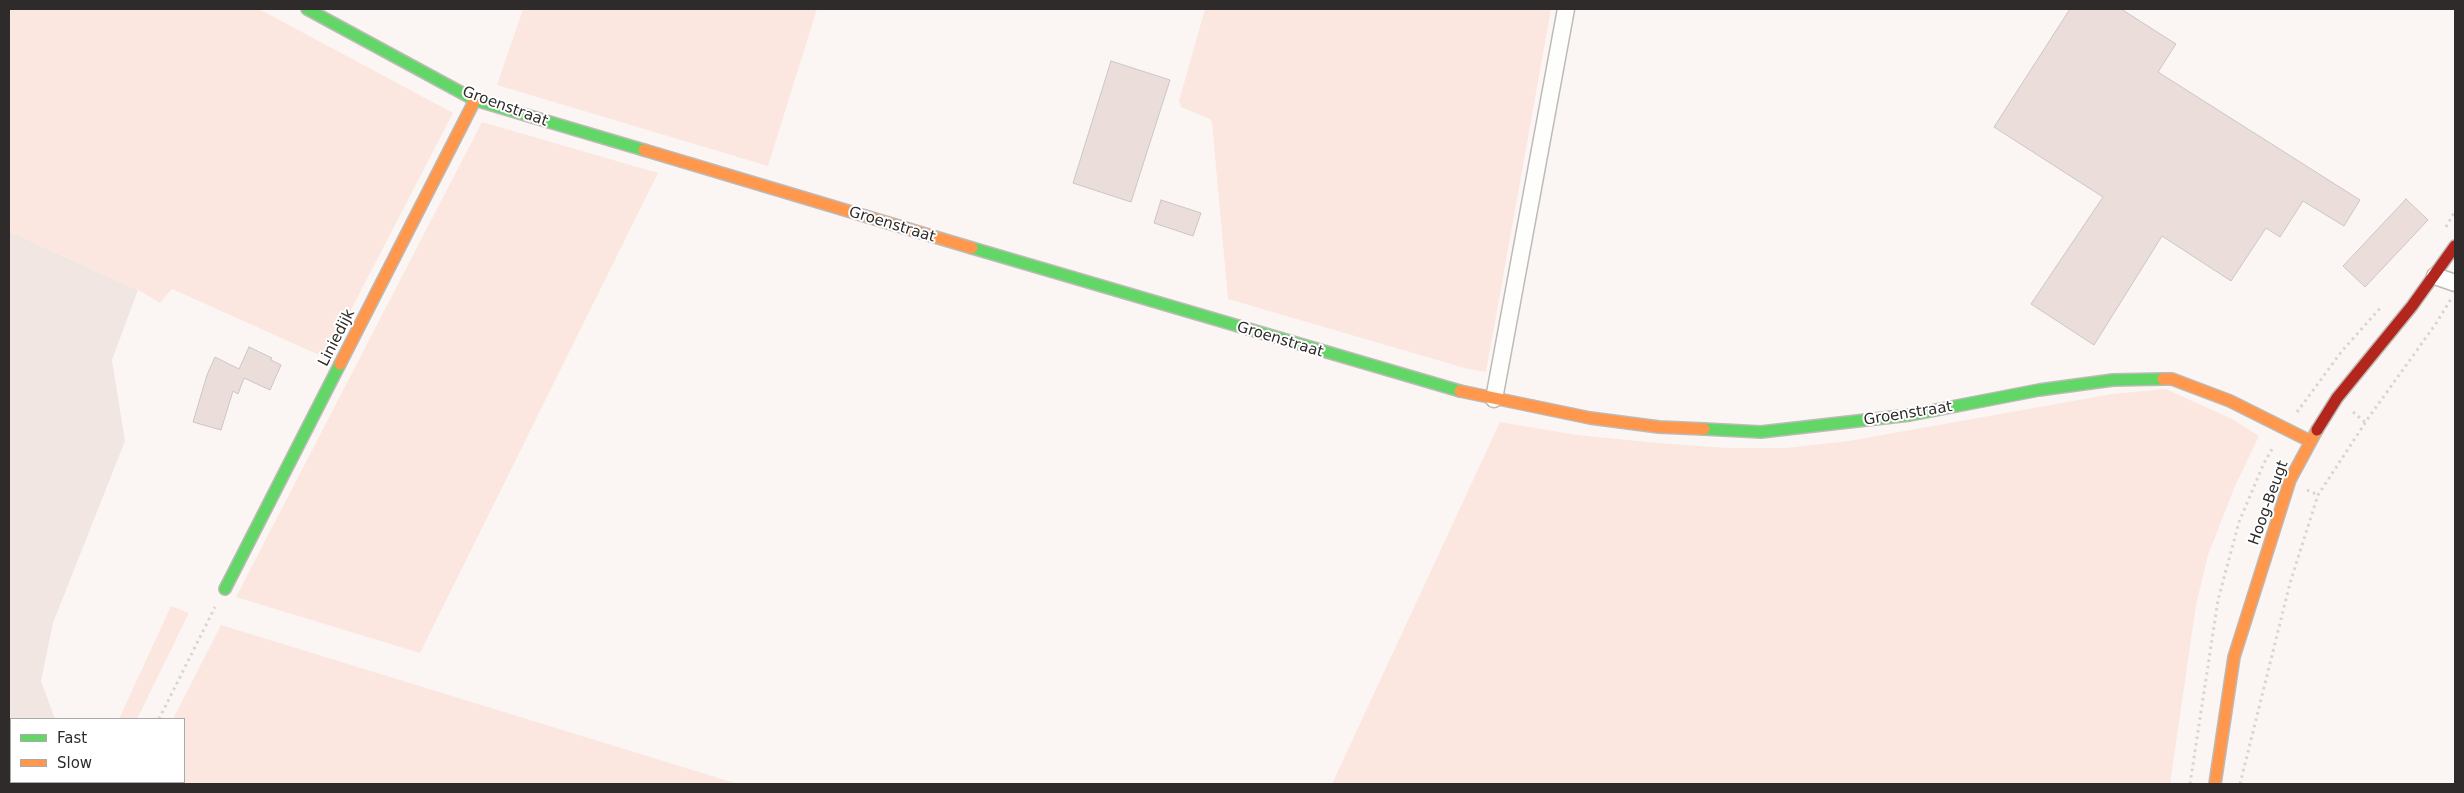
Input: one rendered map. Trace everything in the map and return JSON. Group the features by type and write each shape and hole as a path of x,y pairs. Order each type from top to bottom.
{"street":[{"name":"Groenstraat","path":"307,9 475,100 1440,387 1494,399 1590,418 1658,427 1761,432 1910,415 2038,390 2113,380 2172,379 2230,401 2310,441"},
{"path":"1494,399 1566,9"},
{"name":"Liniedijk","path":"225,589 475,100"},
{"name":"Hoog-Beugt","path":"2215,784 2234,657 2290,480 2310,441 2337,398 2435,276 2455,246"},
{"path":"2435,276 2455,283"}],"path":[{"path":"2240,784 2290,584 2318,495 2369,418 2436,325 2455,292"},
{"path":"160,718 225,589"}],"shaded area":[{"path":"9,9 259,9 453,113 326,358 172,289 160,303 138,290 9,231"},
{"path":"523,9 817,9 768,166 497,85"},
{"path":"1205,9 1551,9 1486,372 1468,369 1228,299 1212,123 1210,119 1181,107 1179,101"},
{"path":"482,122 658,173 420,653 236,597"},
{"path":"9,231 138,290 112,360 125,441 53,623 41,681 55,718 10,718 10,783 88,783 9,784"},
{"path":"2166,389 2232,419 2259,436 2235,486 2208,555 2196,605 2170,784 1332,784 1500,422 1577,435 1658,443 1728,448 1786,448 1849,441 2112,394"},
{"path":"171,606 189,613 137,718 119,718"},
{"path":"221,625 738,784 140,784 185,783 185,718 174,718"}],"building":[{"path":"2070,9 2121,9 2176,44 2158,72 2360,200 2344,226 2303,201 2280,237 2266,228 2231,281 2162,236 2094,345 2031,304 2103,197 1994,127"},
{"path":"1111,61 1170,80 1131,202 1073,183"},
{"path":"2406,199 2428,220 2365,287 2343,266"},
{"path":"1161,200 1201,213 1193,236 1154,223"},
{"path":"249,347 272,358 271,360 281,365 270,390 244,378 238,394 233,391 221,430 193,422 207,375 215,357 239,369"}],"traffic: fast":[{"path":"307,9 475,100 644,150"},
{"path":"972,248 1460,391"},
{"path":"225,589 340,364"},
{"path":"1704,429 1761,432 1910,415 2039,390 2113,380 2163,379"}],"traffic: slow":[{"path":"340,364 475,100"},
{"path":"644,150 972,248"},
{"path":"2163,379 2172,379 2230,401 2310,441"},
{"path":"1460,391 1590,418 1659,427 1704,429"},
{"path":"2215,784 2234,657 2290,480 2317,430"}],"traffic: jam":[{"path":"2317,430 2337,398 2412,306 2455,246"}]}
